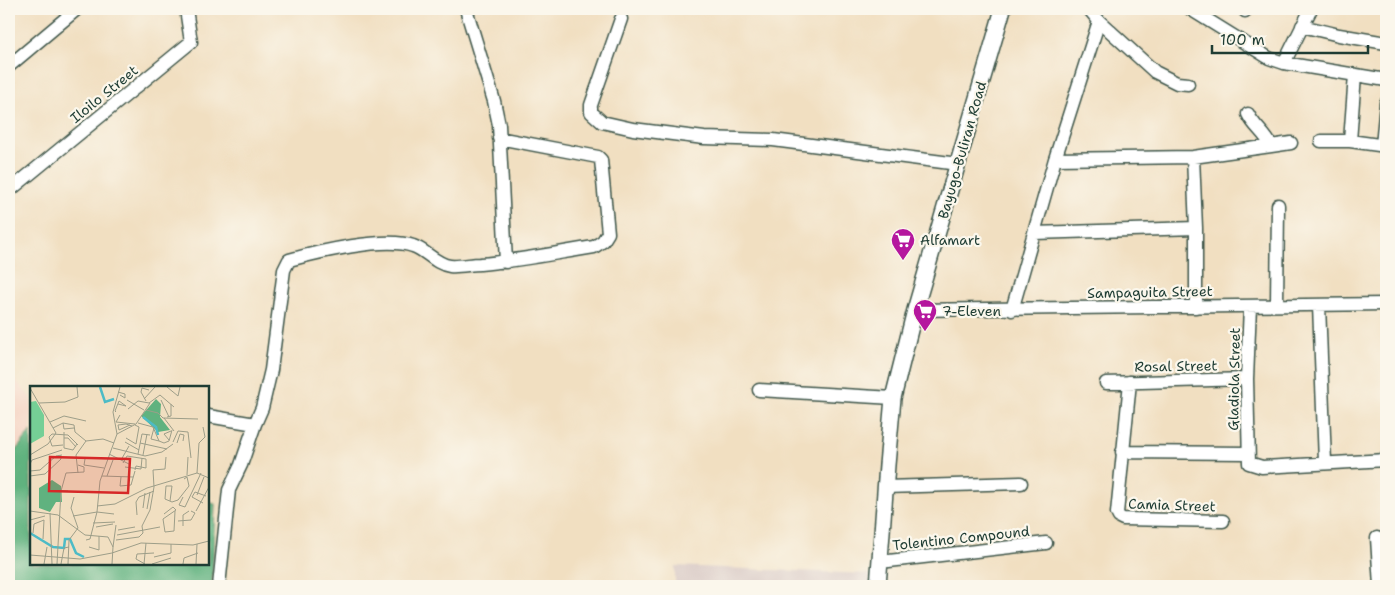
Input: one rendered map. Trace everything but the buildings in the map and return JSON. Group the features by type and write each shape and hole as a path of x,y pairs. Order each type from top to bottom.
{"street":[{"path":"9,66 77,9"},
{"name":"Iloilo Street","path":"9,191 191,42 186,9"},
{"path":"466,9 494,101 499,138 506,262"},
{"name":"Bayugo-Buliran Road","path":"878,586 894,398 915,310 1003,9"},
{"path":"1089,9 1099,21 1155,72 1177,82 1188,84"},
{"path":"1190,9 1269,58 1386,80"},
{"path":"1284,62 1311,9"},
{"path":"621,19 591,105 591,112 601,121 633,128 704,138 772,140 958,164"},
{"path":"1012,310 1055,159 1099,21"},
{"path":"1302,26 1386,43"},
{"path":"1350,141 1355,75"},
{"path":"1321,141 1350,141 1384,146 1386,103"},
{"path":"1248,114 1255,126 1268,139 1271,146"},
{"path":"219,586 230,490 262,408 271,370 284,270 289,260 305,255 375,243 398,242 415,246 430,258 449,266 506,262 594,247 603,241 608,233 601,160 598,157 499,138"},
{"path":"1055,159 1193,157 1292,144"},
{"path":"1193,157 1196,228 1196,306"},
{"path":"1277,305 1278,205"},
{"path":"1034,233 1196,228"},
{"name":"Sampaguita Street","path":"915,310 1386,304"},
{"path":"1319,305 1324,462"},
{"name":"Gladiola Street","path":"1248,453 1247,379 1250,306"},
{"name":"Rosal Street","path":"1106,383 1247,379"},
{"path":"1130,382 1122,452 1248,453 1249,463 1256,466 1386,460"},
{"path":"759,390 894,398"},
{"path":"209,416 255,424"},
{"name":"Camia Street","path":"1122,452 1117,513 1119,518 1223,521"},
{"path":"885,487 1021,483"},
{"path":"1377,538 1380,586"},
{"name":"Tolentino Compound","path":"880,562 1046,543"}],"shaded area":[{"path":"9,373 30,397 30,432 9,459"},
{"path":"675,566 871,574 870,586 675,586"}],"green space":[{"path":"30,432 30,565 209,565 209,502 215,504 212,586 9,586 9,459"}],"place":[{"name":"Alfamart","path":"903,261"},
{"name":"7-Eleven","path":"925,332"}]}
